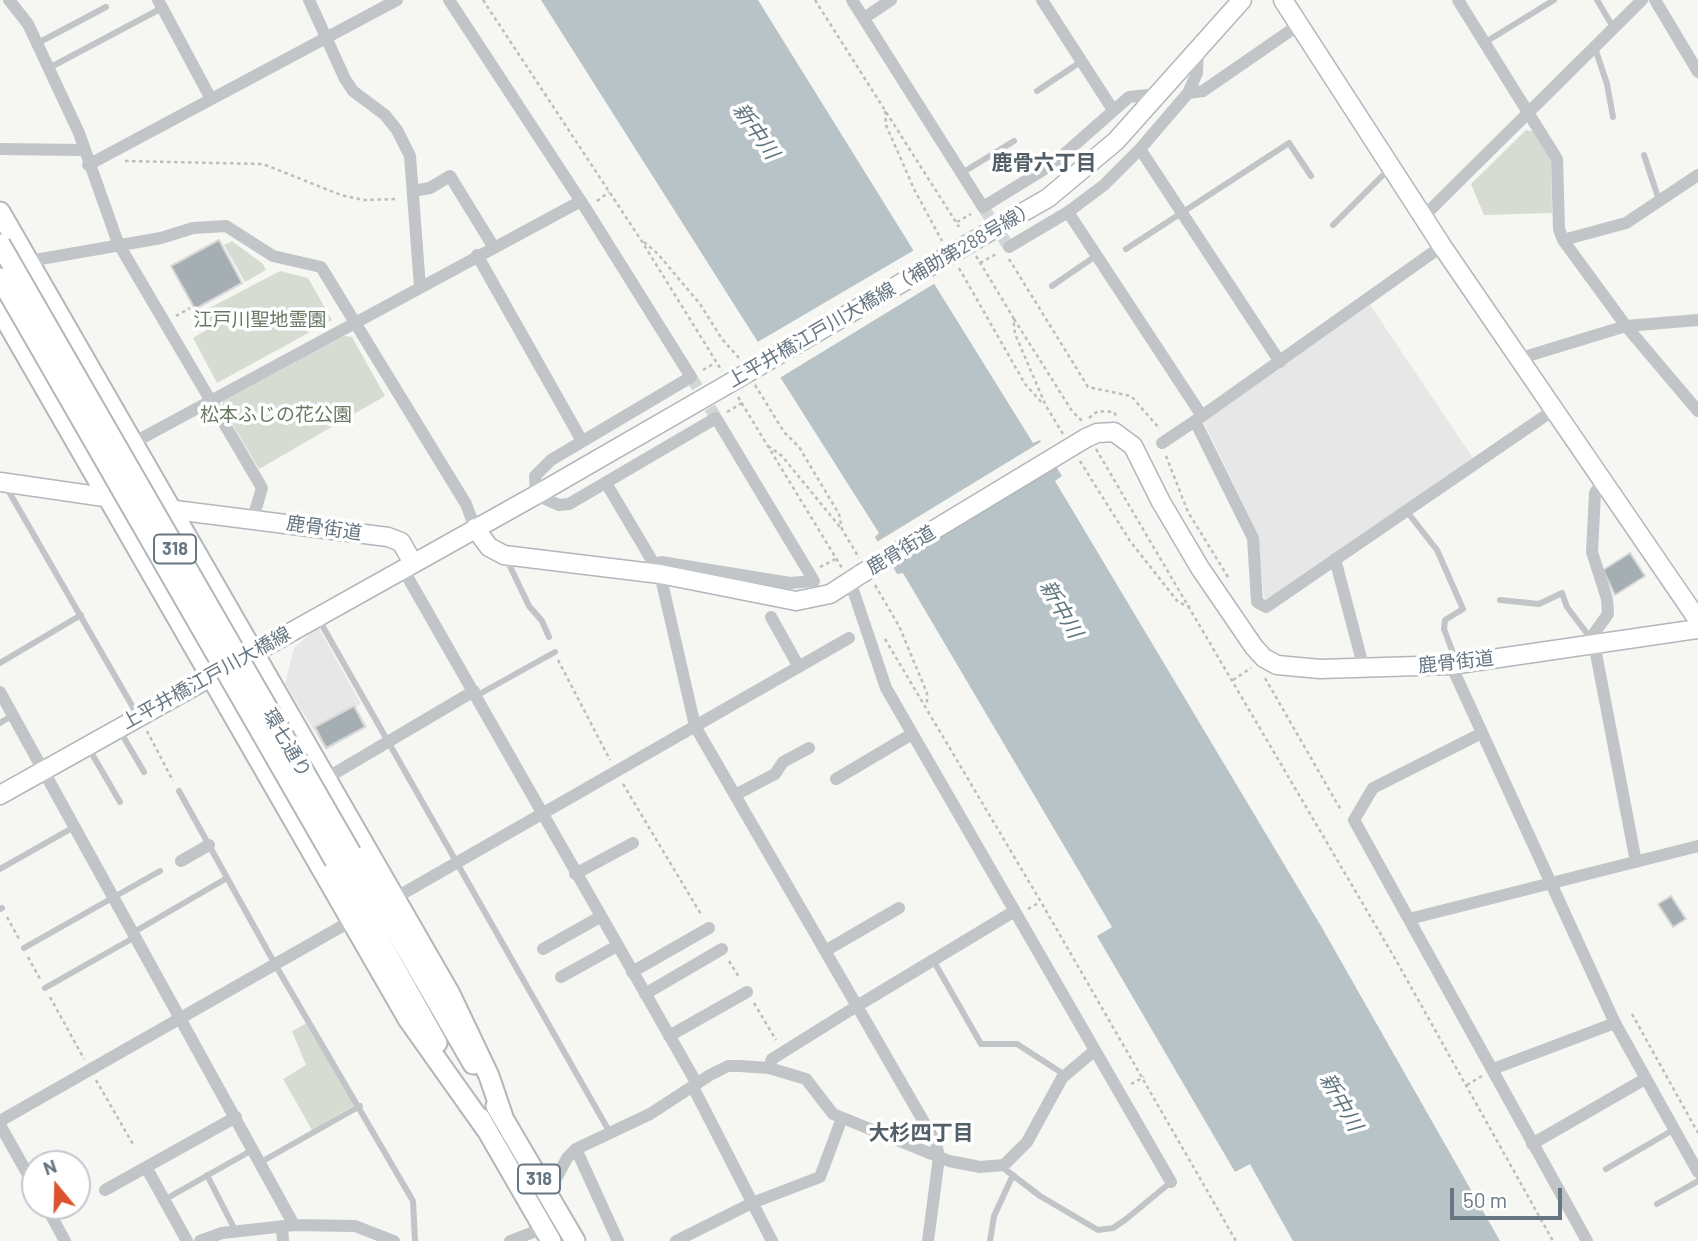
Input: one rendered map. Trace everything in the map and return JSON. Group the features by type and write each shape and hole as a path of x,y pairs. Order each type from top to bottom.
{"main road":[{"path":"0,212 474,1040 503,1117"},
{"name":"環七通り","path":"0,244 343,857 486,1129 547,1235"},
{"name":"環七通り","path":"0,278 343,857 503,1117 575,1241"},
{"path":"0,310 408,1019 486,1129"}],"street":[{"path":"9,0 29,24 79,133 88,165 118,243 262,488 253,518"},
{"path":"309,0 325,38 353,90 385,115 397,130 410,156 420,287"},
{"path":"88,165 397,0"},
{"path":"449,0 691,377 551,460 535,476 536,495 559,505 569,504 716,418 814,581 805,584 661,562 657,569"},
{"path":"852,0 983,207 1053,164 1129,97 1158,94"},
{"path":"864,19 891,0"},
{"path":"1042,0 1113,110"},
{"name":"上平井橋江戸川大橋線（補助第288号線）","path":"475,528 1048,198 1116,141 1242,0"},
{"path":"1283,0 1442,246 1698,620"},
{"path":"1458,0 1557,159 1559,229 1563,240 1626,326 1698,411"},
{"path":"1423,217 1642,0"},
{"path":"1656,0 1698,72"},
{"path":"160,4 211,99"},
{"path":"1188,93 1203,90 1300,24"},
{"path":"1006,248 1068,212 1104,184 1140,149 1188,93 1197,73 1198,50"},
{"path":"0,149 83,150"},
{"path":"1140,149 1280,362"},
{"path":"1563,240 1626,223 1698,175"},
{"path":"414,195 450,176 494,246"},
{"path":"131,444 580,201"},
{"path":"1068,212 1198,419 1253,538 1257,602 1266,607 1408,513 1555,409"},
{"path":"0,266 161,237 193,228 226,226 273,256 321,267 466,504 475,528 489,547 504,555"},
{"path":"1162,443 1442,246"},
{"path":"478,255 582,441"},
{"path":"1521,358 1626,326 1698,320"},
{"name":"鹿骨街道","path":"504,555 657,569 796,601 815,599 861,574 1088,435 1114,432 1133,446 1182,539 1259,662 1297,668 1364,669 1454,665 1698,629"},
{"path":"1603,481 1595,493 1592,552 1607,599 1608,614 1595,632 1594,643 1636,862"},
{"name":"鹿骨街道","path":"5,482 105,495 170,511 253,518 397,539 408,566"},
{"path":"606,483 657,569 695,726 936,1143 939,1157 928,1241"},
{"path":"475,528 408,566 540,813 669,1036 772,1241"},
{"path":"1335,559 1364,669"},
{"name":"上平井橋江戸川大橋線","path":"0,795 408,566"},
{"path":"861,574 886,688 1171,1182"},
{"path":"771,617 799,667"},
{"path":"395,898 849,638"},
{"path":"1454,665 1482,733 1615,1023 1698,1172"},
{"path":"0,692 261,1162 288,1226 284,1241"},
{"path":"325,779 475,694"},
{"path":"1482,733 1373,788 1354,820 1490,1071 1587,1241"},
{"path":"836,779 912,734"},
{"path":"735,795 775,774 783,762 809,748"},
{"path":"575,874 633,843"},
{"path":"181,861 209,845"},
{"path":"1409,919 1698,846"},
{"path":"825,951 900,908"},
{"path":"769,1068 772,1059 1013,912"},
{"path":"543,948 600,917"},
{"path":"21,1161 0,1123 351,921"},
{"path":"632,972 709,928"},
{"path":"561,977 617,946"},
{"path":"645,994 722,949"},
{"path":"669,1036 747,992"},
{"path":"1490,1071 1615,1023"},
{"path":"543,1185 557,1177 567,1158 576,1149 609,1131 650,1114 728,1066 769,1068 806,1079 833,1114 939,1157 980,1167 1000,1166 1027,1142 1052,1090 1065,1075 1094,1051"},
{"path":"1532,1144 1645,1079"},
{"path":"105,1190 236,1117"},
{"path":"676,1241 752,1202 820,1177 842,1118"},
{"path":"576,1149 618,1241"},
{"path":"146,1167 187,1241"},
{"path":"54,1220 65,1241"},
{"path":"200,1241 222,1233 288,1226 355,1226 394,1241"},
{"path":"510,1241 547,1235"}],"lane":[{"path":"1484,43 1555,0"},
{"path":"1597,0 1613,27"},
{"path":"49,68 160,4"},
{"path":"38,43 106,7"},
{"path":"1594,46 1613,117"},
{"path":"1037,91 1082,61"},
{"path":"962,173 1014,141"},
{"path":"1126,249 1289,143 1311,176"},
{"path":"1644,155 1659,200"},
{"path":"1333,225 1391,167"},
{"path":"1052,286 1097,255"},
{"path":"5,482 138,716"},
{"path":"1408,513 1437,550 1463,609 1445,620 1444,629 1454,665"},
{"path":"504,555 529,606 542,621 549,637"},
{"path":"1500,600 1539,604 1562,593 1567,607 1594,643"},
{"path":"0,663 82,615"},
{"path":"317,617 609,1131"},
{"path":"475,694 555,652"},
{"path":"0,723 13,715"},
{"path":"118,728 144,772"},
{"path":"87,745 120,802"},
{"path":"179,791 276,966 413,1201 415,1241"},
{"path":"0,869 76,826"},
{"path":"23,948 160,871"},
{"path":"45,988 228,878"},
{"path":"933,960 981,1044 1017,1044 1065,1075"},
{"path":"261,1162 360,1106"},
{"path":"1606,1169 1673,1130"},
{"path":"164,1200 254,1149"},
{"path":"1000,1166 1040,1196 1098,1230 1113,1228 1171,1182"},
{"path":"207,1175 236,1232"},
{"path":"990,1241 994,1216 1013,1175"},
{"path":"1657,1204 1698,1181"}],"path":[{"path":"483,0 641,240 836,559 861,574"},
{"path":"814,0 958,224 977,210"},
{"path":"124,161 262,164 341,195 363,200 414,195"},
{"path":"641,240 658,254 701,304 742,365"},
{"path":"980,263 1006,248"},
{"path":"170,319 190,309"},
{"path":"1013,317 1088,435 1233,680 1467,1085 1553,1241"},
{"path":"749,376 839,514 842,529 861,574 899,626 927,693 927,708"},
{"path":"767,445 782,456 842,529"},
{"path":"810,572 836,559"},
{"path":"885,639 1144,1077 1236,1241"},
{"path":"555,652 615,770 709,928"},
{"path":"1233,680 1259,662 1262,673 1345,816"},
{"path":"138,716 179,791"},
{"path":"1,909 134,1146"},
{"path":"722,949 783,1052"},
{"path":"1632,1014 1698,1133"},
{"path":"1467,1085 1490,1071"},
{"path":"1127,1087 1144,1077"}],"shaded area":[{"path":"1370,305 1475,461 1267,599 1264,597 1257,533 1204,422"},
{"path":"318,627 361,704 356,707 367,726 326,750 285,683 294,648"}],"green space":[{"path":"1526,130 1533,131 1551,161 1552,213 1484,215 1471,184"},
{"path":"232,241 263,264 266,270 245,282 224,245"},
{"name":"江戸川聖地霊園","path":"280,271 308,278 332,320 217,383 193,338 208,329 200,313"},
{"name":"松本ふじの花公園","path":"344,336 352,337 385,396 259,469 223,409 223,401"},
{"path":"307,1023 356,1104 312,1130 283,1079 306,1065 292,1031"}],"water":[{"name":"新中川","path":"541,0 758,0 1033,443 1040,440 1062,476 1055,481 1321,926 1500,1241 1293,1241 1250,1164 1235,1172 1097,936 1112,927 903,573 897,574 875,537 879,533"}],"pier":[{"path":"916,249 937,282 778,379 756,343"},
{"path":"1044,440 1058,463 889,566 875,543"}],"building":[{"path":"219,240 242,283 195,309 171,266"},
{"path":"1630,553 1645,576 1615,595 1603,570"},
{"path":"354,706 365,727 326,748 315,727"},
{"path":"1671,896 1686,919 1673,927 1658,904"}],"tunnel":[{"path":"983,207 1009,247"},
{"path":"691,377 716,418"}],"district":[{"name":"鹿骨六丁目","path":"1044,163"},
{"name":"大杉四丁目","path":"921,1133"}]}
